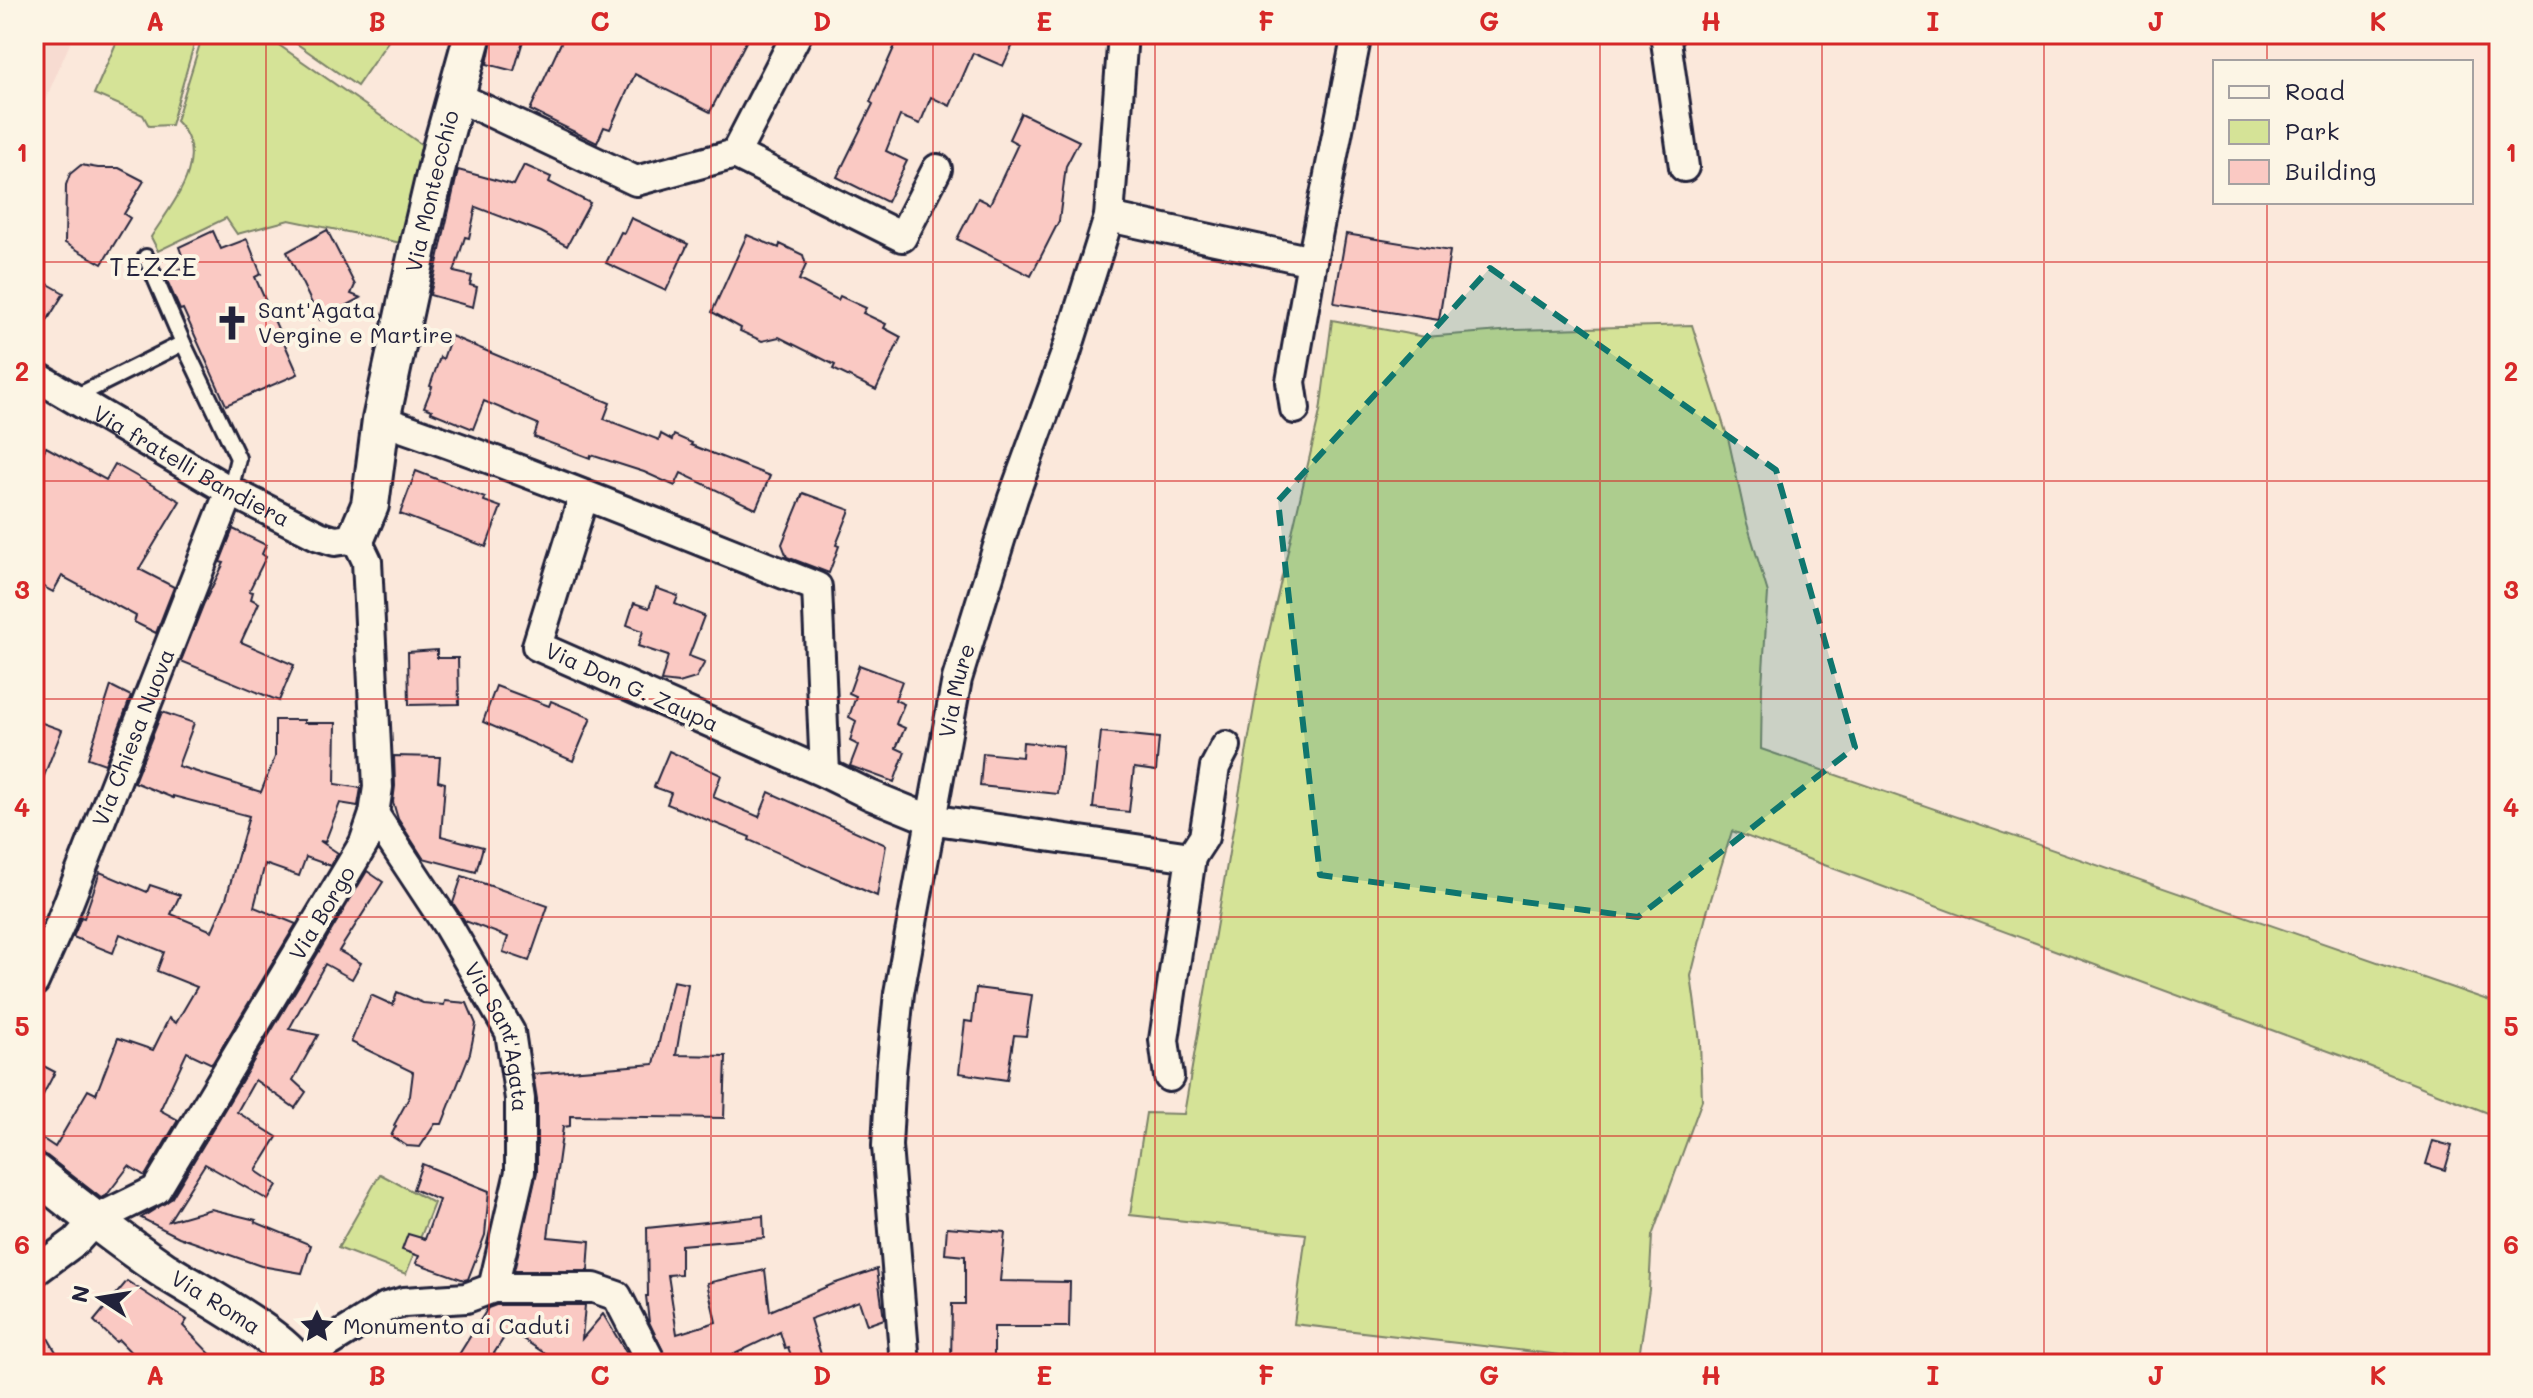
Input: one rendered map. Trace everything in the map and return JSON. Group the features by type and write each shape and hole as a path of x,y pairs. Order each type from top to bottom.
{"street":[{"name":"Via Montecchio","path":"356,538 370,505 381,420 420,239 473,34"},
{"path":"735,154 797,34"},
{"path":"1295,409 1291,382 1357,34"},
{"path":"1665,34 1684,167"},
{"name":"Via Mure","path":"905,1364 887,1146 899,993 957,679 1013,498 1065,356 1109,217 1119,36"},
{"path":"456,96 636,181 735,154 902,237 937,169"},
{"path":"1109,217 1312,261"},
{"name":"Via fratelli Bandiera","path":"34,375 230,491 319,536 335,541 356,538"},
{"path":"381,420 584,495 817,587 825,773"},
{"name":"Via Chiesa Nuova","path":"34,982 60,924 230,491"},
{"name":"Via Don G. Zaupa","path":"584,495 537,646 929,819 1191,857"},
{"name":"Via Borgo","path":"34,1272 76,1241 95,1220 156,1190 364,843 374,814 378,787 367,561 356,538"},
{"path":"1169,1077 1164,1040 1191,857 1204,837 1215,767 1226,746"},
{"name":"Via Sant'Agata","path":"374,814 448,926 510,1032 520,1099 520,1172 493,1288"},
{"name":"Via Roma","path":"34,1172 162,1269 280,1344 298,1363 386,1307 404,1302 466,1298 493,1288 594,1288 617,1296 652,1364"}],"lane":[{"path":"146,257 238,458 230,491"},
{"path":"73,398 183,343"}],"highlighted area":[{"path":"1490,268 1776,470 1855,747 1638,917 1320,875 1278,501"}],"shaded area":[{"path":"34,34 74,34 34,126"}],"green space":[{"path":"120,34 197,34 171,125 149,126 143,115 94,94"},
{"path":"203,34 263,34 428,149 406,244 289,220 237,234 226,218 158,251 151,237 178,195 190,165 191,150 186,135 176,121"},
{"path":"283,34 393,34 357,86"},
{"path":"1332,320 1425,337 1514,330 1692,325 1729,442 1746,520 1768,593 1761,749 2499,1004 2499,1103 2493,1115 2361,1063 1732,831 1691,976 1700,1041 1702,1100 1652,1236 1649,1290 1638,1364 1294,1324 1306,1234 1130,1215 1146,1113 1184,1114 1261,667 1320,412"},
{"path":"380,1174 434,1203 406,1274 338,1248"}],"building":[{"path":"493,34 525,34 514,71 487,64"},
{"path":"565,34 750,34 710,112 635,74 610,129 604,127 597,143 530,110"},
{"path":"900,34 1018,34 1003,66 973,53 950,106 931,97 920,124 900,116 886,151 907,161 887,202 837,177 873,104 870,102"},
{"path":"1021,113 1079,141 1066,166 1059,221 1031,276 957,239 978,198 990,204 1018,144 1009,139"},
{"path":"81,165 119,168 144,181 124,214 130,218 102,264 65,243 66,185 70,174"},
{"path":"524,165 551,177 549,182 590,203 567,246 541,232 476,207 469,238 465,237 454,272 472,276 470,285 477,287 473,307 430,295 458,170 514,185"},
{"path":"631,218 688,244 666,291 606,263"},
{"path":"327,230 355,285 351,294 361,298 320,320 287,252"},
{"name":"Sant'Agata Vergine e Martire","path":"213,231 221,249 247,239 261,274 255,277 298,374 226,405 165,276 186,266 179,247"},
{"path":"1346,234 1450,251 1439,320 1334,303"},
{"path":"747,235 779,248 780,244 803,255 806,265 799,280 838,300 840,296 866,308 863,313 886,324 884,328 901,337 876,390 779,337 762,341 712,312"},
{"path":"34,276 64,293 34,342"},
{"path":"451,336 610,403 604,419 659,440 661,434 672,440 674,435 691,445 770,476 756,509 681,473 675,486 644,472 591,455 590,458 534,437 538,424 484,401 473,429 431,412 424,407 440,357 443,359"},
{"path":"46,447 106,480 115,464 180,501 139,569 174,587 156,633 134,622 136,616 62,576 53,592 34,582 34,448 43,453"},
{"path":"416,471 501,507 486,547 400,514"},
{"path":"803,493 850,510 829,573 787,557 782,544"},
{"path":"233,529 266,545 262,554 266,557 249,591 253,592 251,599 259,603 241,642 294,665 279,701 181,661 224,563 220,562"},
{"path":"656,588 678,596 675,604 704,616 689,656 705,662 696,678 679,683 661,681 668,656 638,646 643,631 627,625 634,603 649,608"},
{"path":"437,650 437,658 458,658 459,704 409,705 408,652"},
{"path":"859,665 902,681 895,700 904,704 896,724 905,728 896,748 905,752 894,782 850,766 858,745 850,741 856,721 849,717 856,696 849,693"},
{"path":"111,686 131,696 105,764 88,758"},
{"path":"496,686 549,706 551,701 591,718 573,761 483,722"},
{"path":"162,712 194,723 178,766 261,792 275,757 275,720 336,723 335,784 361,788 358,806 340,803 325,842 320,841 338,853 331,866 306,857 299,876 265,864 254,907 296,924 212,1064 187,1052 160,1110 178,1120 145,1176 129,1166 106,1196 101,1198 47,1156 34,1152 34,1133 55,1147 88,1090 96,1094 118,1038 153,1050 169,1018 176,1023 197,987 157,971 164,952 120,934 113,953 73,937 81,917 84,918 100,872 147,892 150,885 180,895 171,914 212,931 226,899 249,816 173,798 134,782"},
{"path":"34,720 62,730 35,799 34,799"},
{"path":"1101,732 1159,738 1156,771 1134,768 1129,812 1093,808"},
{"path":"1023,742 1063,746 1058,794 980,786 983,753 1022,757"},
{"path":"669,751 721,775 713,797 759,817 769,792 886,845 877,896 749,840 750,837 667,804 671,793 654,787"},
{"path":"394,756 440,757 438,781 445,783 441,836 483,847 476,872 423,858 398,819 393,802"},
{"path":"367,871 383,882 339,951 361,963 352,979 325,964 289,1029 318,1035 293,1080 306,1092 295,1108 255,1080 237,1112 277,1137 256,1171 277,1185 268,1200 205,1164 169,1221 211,1209 256,1220 311,1245 302,1273 261,1266 179,1237 141,1218 171,1199"},
{"path":"462,876 548,906 529,961 503,952 508,937 465,921 453,903"},
{"path":"673,981 688,984 676,1055 726,1056 724,1118 570,1116 570,1126 563,1127 548,1237 590,1241 588,1271 514,1271 537,1172 537,1099 533,1074 654,1064"},
{"path":"976,988 1032,995 1026,1036 1014,1035 1007,1080 959,1073 965,1021 972,1022"},
{"path":"397,992 423,1003 467,1003 476,1024 470,1053 442,1124 435,1124 420,1147 407,1146 391,1136 410,1096 413,1072 351,1042 371,995 393,1005"},
{"path":"34,1061 55,1072 34,1112"},
{"path":"2433,1141 2452,1146 2445,1170 2426,1164"},
{"path":"422,1164 489,1191 485,1235 468,1279 416,1263 419,1256 402,1250 408,1234 425,1239 439,1200 413,1189"},
{"path":"763,1216 764,1238 681,1245 681,1274 668,1275 677,1334 716,1322 707,1283 765,1270 770,1311 877,1269 884,1319 867,1325 859,1301 810,1319 824,1364 794,1364 780,1332 714,1364 669,1364 649,1322 646,1296 647,1228"},
{"path":"947,1227 1005,1232 1000,1281 1070,1282 1069,1327 994,1327 994,1364 951,1364 952,1304 965,1304 965,1256 945,1254"},
{"path":"127,1281 187,1320 183,1326 220,1364 142,1364 119,1340 116,1342 94,1321"},
{"path":"496,1305 585,1305 582,1339 603,1314 633,1364 561,1364 509,1330 487,1364 453,1364 488,1308"},
{"path":"34,1314 56,1352 35,1364 34,1364"}],"place":[{"name":"Sant'Agata Vergine e Martire","path":"232,323"},
{"name":"Monumento ai Caduti","path":"317,1326"}],"district":[{"name":"TEZZE","path":"154,267"}]}
